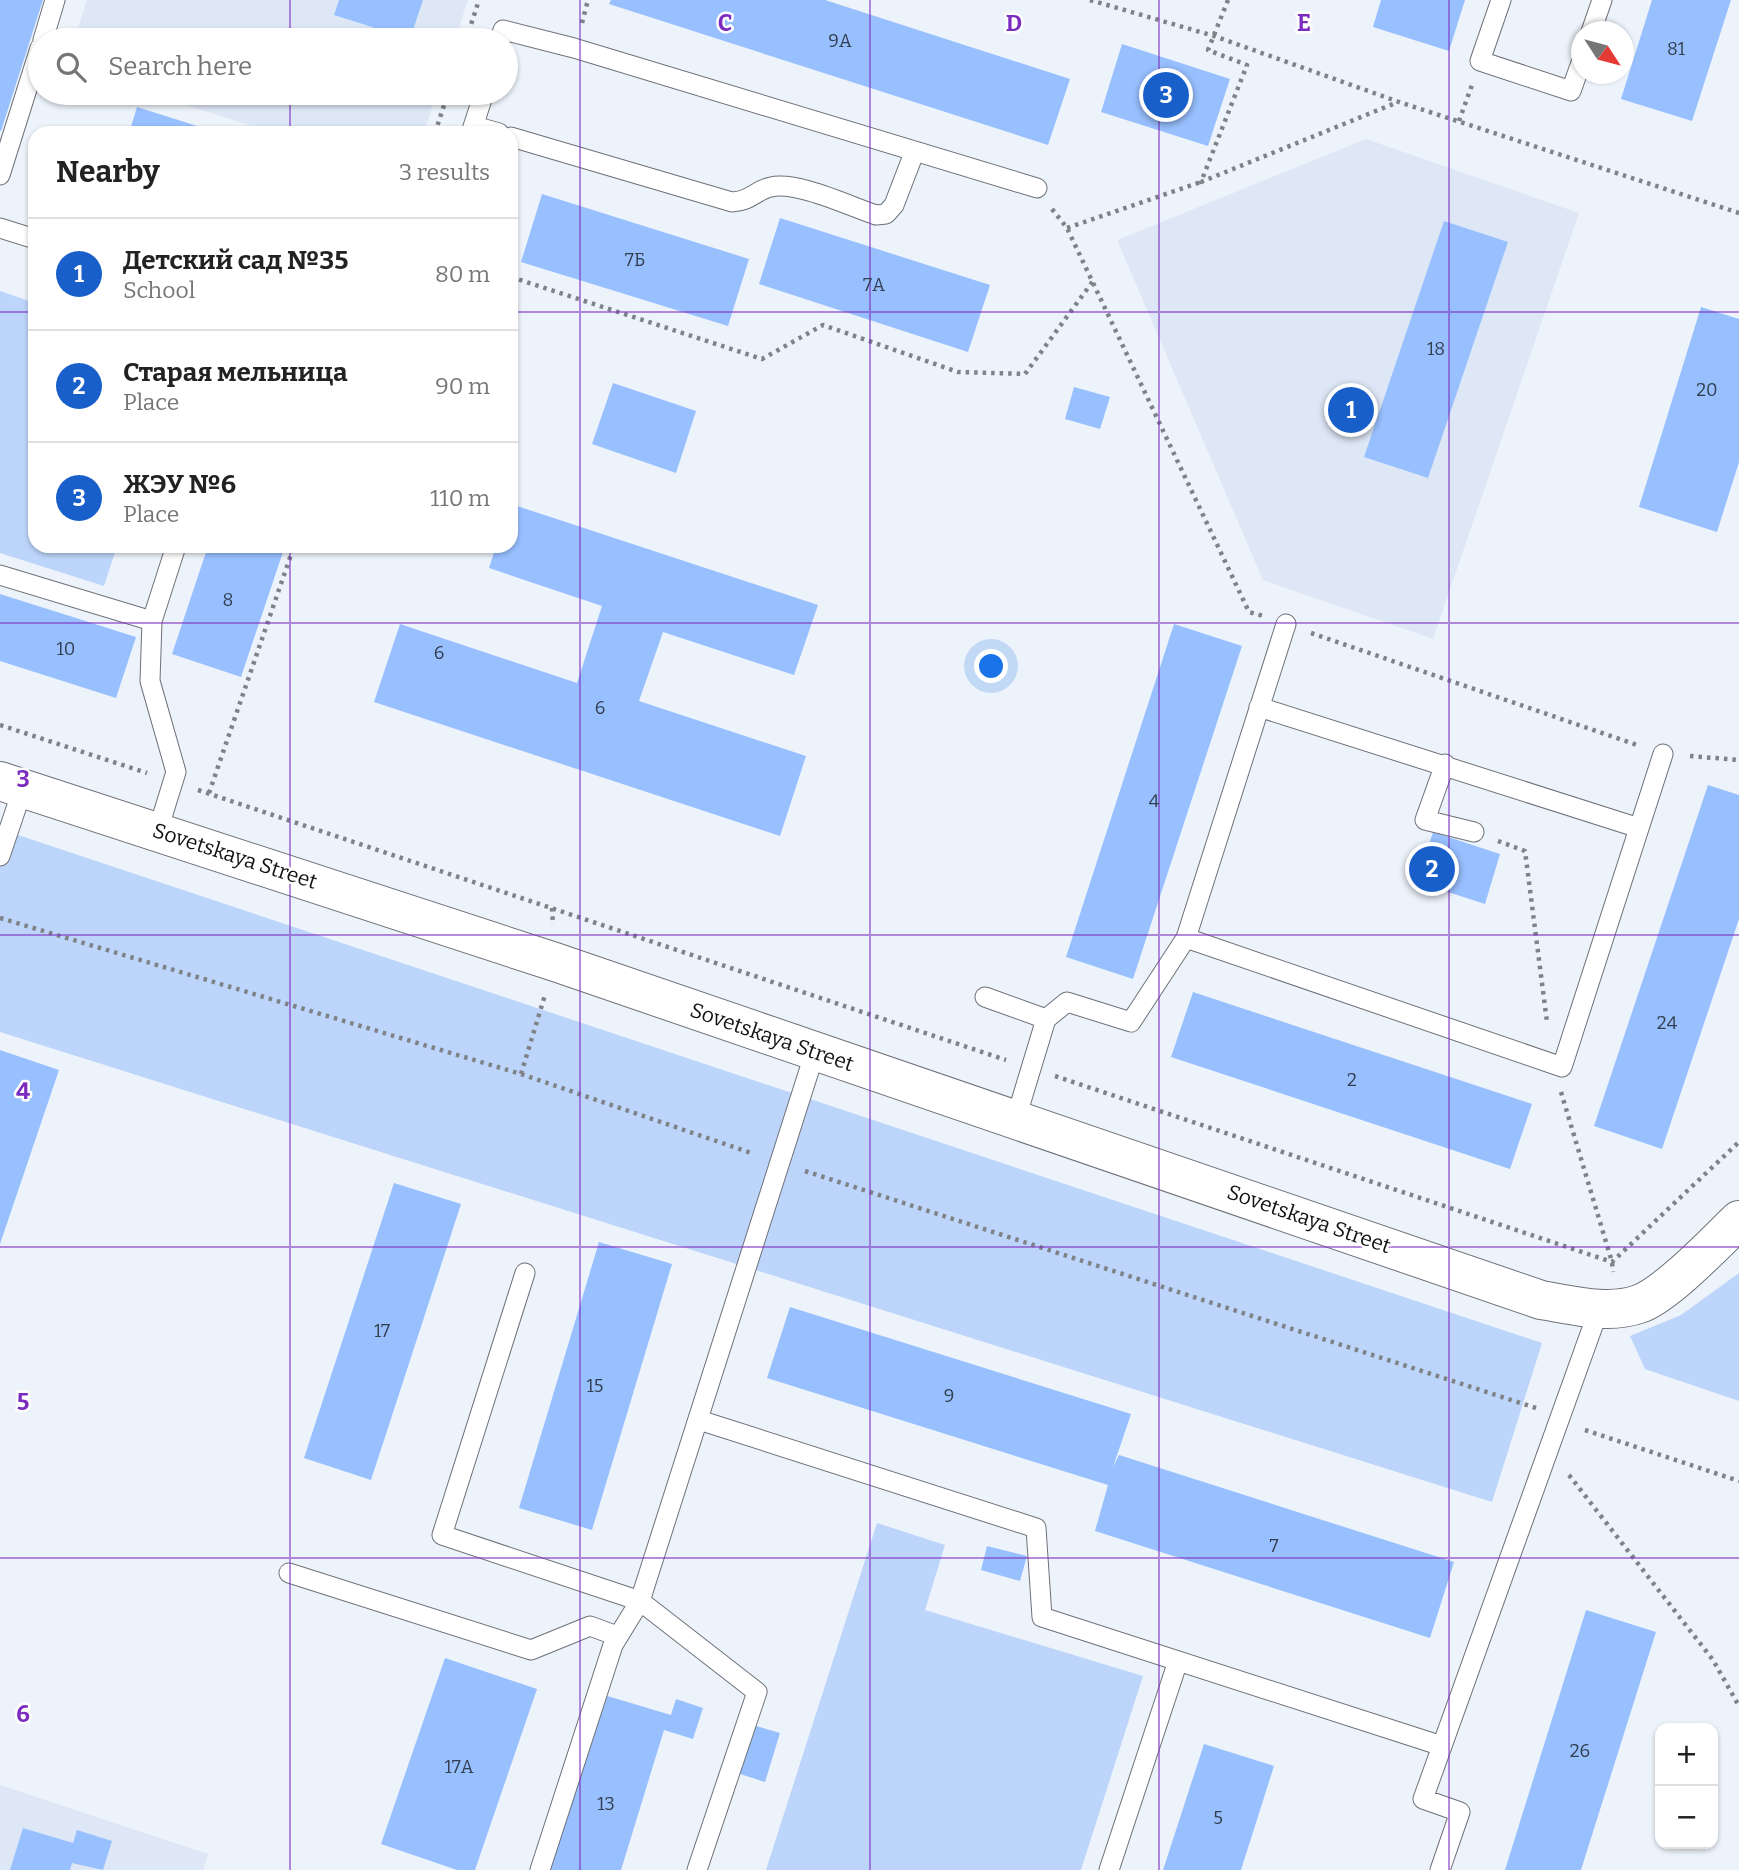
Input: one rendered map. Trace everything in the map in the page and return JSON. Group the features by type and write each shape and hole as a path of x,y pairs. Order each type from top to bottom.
{"street":[{"name":"Sovetskaya Street","path":"12,784 555,962 1541,1300 1606,1308"},
{"path":"1606,1308 1640,1304 1664,1288 1739,1220"}],"lane":[{"path":"47,28 55,0"},
{"path":"1501,0 1480,61 1571,91 1573,84"},
{"path":"1595,21 1602,0"},
{"path":"518,34 574,48 1037,188"},
{"path":"0,174 28,86"},
{"path":"473,126 480,105"},
{"path":"518,138 732,202 747,201 769,187 786,186 876,215 886,214 894,205 914,153"},
{"path":"0,228 28,237"},
{"path":"158,830 176,772 150,681 152,621 174,553"},
{"path":"0,575 152,621"},
{"path":"1016,1118 1046,1019 1067,1002 1131,1022 1186,939 1286,624"},
{"path":"1259,707 1445,764 1639,828"},
{"path":"1186,939 1562,1068 1663,754"},
{"path":"1445,764 1425,820 1474,832"},
{"path":"0,856 12,784"},
{"path":"985,997 1046,1019"},
{"path":"540,1870 617,1636 640,1601 815,1052"},
{"path":"525,1273 442,1535 640,1601 757,1692 697,1870"},
{"path":"1440,1870 1460,1812 1423,1799 1559,1415 1606,1308"},
{"path":"699,1420 1036,1528 1042,1617 1442,1746"},
{"path":"289,1573 531,1650 590,1626 617,1636"},
{"path":"1109,1870 1178,1661"}],"path":[{"path":"470,28 480,0"},
{"path":"1090,0 1214,36 1399,102 1739,213"},
{"path":"1201,182 1247,65 1208,50 1227,0"},
{"path":"1460,121 1480,61"},
{"path":"1067,228 1201,182 1399,102"},
{"path":"437,126 444,105"},
{"path":"1037,188 1067,228 1249,612 1663,754 1739,760"},
{"path":"518,279 762,359 823,325 958,372 1025,374 1093,281"},
{"path":"209,794 292,553"},
{"path":"0,725 1612,1262"},
{"path":"1474,832 1525,851 1552,1065 1612,1262 1606,1308"},
{"path":"0,918 521,1074 779,1163 1559,1415 1570,1425 1739,1481"},
{"path":"1612,1262 1739,1142"},
{"path":"1569,1474 1713,1660 1739,1706"}],"shaded area":[{"path":"87,0 468,0 459,28 78,28"},
{"path":"186,105 433,105 426,126 252,126"},
{"path":"1366,139 1579,213 1433,639 1263,580 1117,240"},
{"path":"0,291 28,301 28,553 115,553 104,586 0,553"},
{"path":"0,829 1542,1343 1492,1502 0,1032"},
{"path":"1739,1273 1739,1401 1645,1369 1630,1336 1681,1315"},
{"path":"877,1523 945,1545 925,1610 1143,1676 1081,1870 766,1870"},
{"path":"0,1785 208,1854 203,1870 0,1870"}],"building":[{"path":"0,0 43,0 34,28 28,28 28,47 0,131"},
{"path":"339,0 423,0 414,28 375,28 334,15"},
{"path":"611,0 825,0 1070,79 1048,145 609,4"},
{"path":"1381,0 1465,0 1449,51 1373,27"},
{"path":"1652,0 1731,0 1692,121 1621,99 1626,84 1634,84 1634,57"},
{"path":"1122,44 1230,79 1208,146 1101,112"},
{"path":"137,107 197,126 131,126"},
{"path":"542,194 749,259 728,326 521,262"},
{"path":"780,218 990,285 968,352 759,284"},
{"path":"1444,221 1508,242 1428,478 1364,457"},
{"path":"1701,307 1739,319 1739,462 1717,532 1639,507"},
{"path":"613,383 696,411 676,473 592,444"},
{"path":"1074,387 1110,397 1100,429 1065,419"},
{"path":"518,506 818,605 794,675 663,632 639,701 806,756 780,836 374,702 400,624 577,683 602,606 489,568 494,553 518,553"},
{"path":"206,553 283,553 241,677 172,654"},
{"path":"0,594 136,637 116,698 0,661"},
{"path":"1174,624 1242,646 1133,979 1066,957"},
{"path":"1708,785 1739,795 1739,919 1662,1149 1594,1126"},
{"path":"1433,832 1500,854 1485,904 1417,882"},
{"path":"1193,992 1532,1104 1510,1169 1171,1057"},
{"path":"0,1050 59,1070 0,1244"},
{"path":"394,1183 461,1204 371,1480 304,1458"},
{"path":"599,1242 672,1264 592,1530 519,1508"},
{"path":"790,1307 1131,1414 1113,1467 1119,1455 1454,1562 1430,1638 1095,1531 1108,1485 767,1378"},
{"path":"987,1546 1027,1556 1020,1581 981,1570"},
{"path":"1586,1610 1656,1632 1581,1870 1505,1870"},
{"path":"445,1658 537,1689 475,1870 457,1870 381,1844"},
{"path":"604,1695 671,1715 676,1699 703,1708 693,1739 664,1730 621,1870 550,1870"},
{"path":"753,1725 780,1733 765,1782 737,1773"},
{"path":"1204,1744 1274,1766 1241,1870 1163,1870"},
{"path":"23,1828 73,1843 77,1830 112,1841 103,1870 72,1863 70,1870 10,1870"}],"place":[{"name":"ЖЭУ №6","path":"1166,95"},
{"name":"Детский сад №35","path":"1351,410"},
{"name":"Старая мельница","path":"1432,869"}]}
